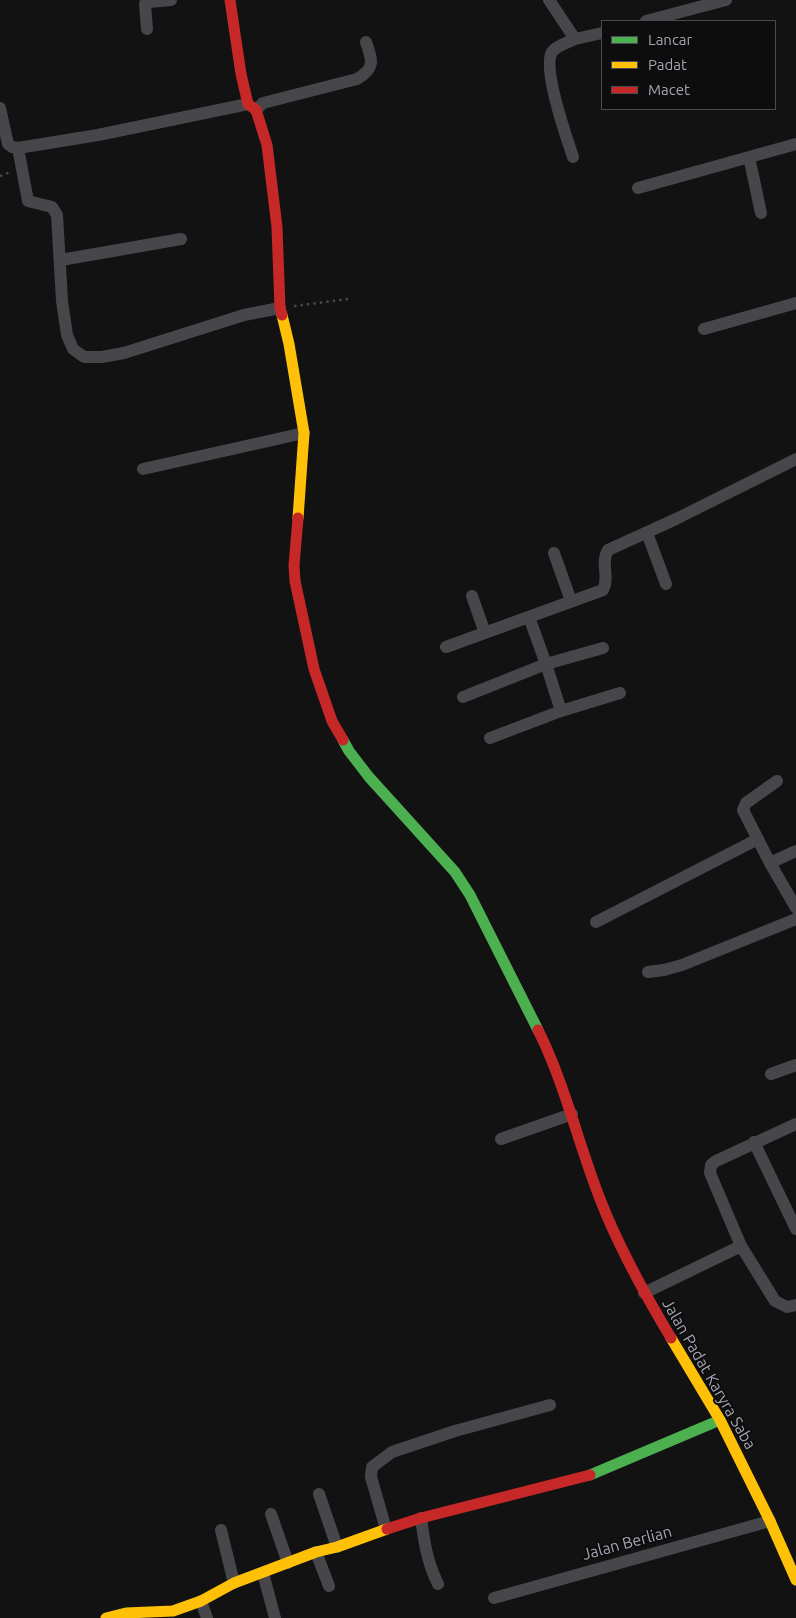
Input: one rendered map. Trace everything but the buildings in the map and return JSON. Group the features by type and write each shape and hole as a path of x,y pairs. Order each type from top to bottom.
{"street":[{"path":"147,30 145,4 171,0"},
{"name":"Jalan Padat Karyra Saba","path":"230,0 241,74 267,145 278,226 280,308 289,344 304,433 294,564 295,581 314,668 332,721 348,751 454,872 470,895 542,1038 572,1114 599,1197 622,1251 644,1293 720,1420 770,1521 796,1580"},
{"path":"548,0 575,39"},
{"path":"650,20 726,0"},
{"path":"573,157 558,115 550,62 551,53 557,47 575,39 601,33"},
{"path":"0,108 8,144 12,147 18,148 98,135 252,107 351,81 364,75 371,66 372,61 366,42"},
{"path":"638,188 796,144"},
{"path":"18,148 28,201 52,206 56,210 66,335 73,349 84,357 102,357 124,353 244,315 280,308"},
{"path":"749,157 761,213"},
{"path":"61,260 180,239"},
{"path":"704,329 796,303"},
{"path":"143,469 304,433"},
{"path":"446,647 603,590 606,581 604,558 608,550 796,459"},
{"path":"647,532 666,584"},
{"path":"554,553 571,602"},
{"path":"472,596 485,633"},
{"path":"528,617 561,711"},
{"path":"463,697 546,664 603,648"},
{"path":"490,738 561,711 620,693"},
{"path":"777,781 746,803 744,807 745,813 770,863 791,889 796,908"},
{"path":"596,922 758,839"},
{"path":"770,863 796,850"},
{"path":"648,972 682,965 796,920"},
{"path":"771,1074 796,1065"},
{"path":"501,1139 572,1114"},
{"path":"796,1124 716,1161 710,1168 711,1177 741,1246 775,1301 787,1307 796,1305"},
{"path":"754,1142 796,1229"},
{"path":"644,1293 741,1246"},
{"path":"386,1529 371,1478 372,1467 377,1462 392,1452 410,1446 550,1405"},
{"path":"106,1618 126,1613 173,1611 200,1601 234,1583 316,1552 337,1547 386,1529 421,1518 576,1480 720,1420"},
{"path":"319,1494 337,1547"},
{"path":"271,1514 288,1563"},
{"path":"421,1518 426,1555 438,1584"},
{"name":"Jalan Berlian","path":"494,1598 770,1521"},
{"path":"221,1530 234,1583"},
{"path":"316,1552 328,1586"},
{"path":"263,1573 275,1618"},
{"path":"200,1601 207,1618"}],"path":[{"path":"280,308 348,299"}],"traffic: fast":[{"path":"343,740 369,777 455,872 470,895 538,1030"},
{"path":"590,1475 720,1420"}],"traffic: slow":[{"path":"282,315 289,344 304,433 298,518"},
{"path":"671,1338 720,1420 770,1521 796,1580"},
{"path":"106,1618 126,1613 173,1611 201,1601 234,1583 316,1552 337,1547 387,1529"}],"traffic: jam":[{"path":"230,0 241,74 248,104 256,110 267,145 277,227 280,308 282,315"},
{"path":"298,518 294,565 295,581 314,669 332,721 343,740"},
{"path":"538,1030 564,1092 607,1217 632,1270 671,1338"},
{"path":"387,1529 421,1518 590,1475"}]}
